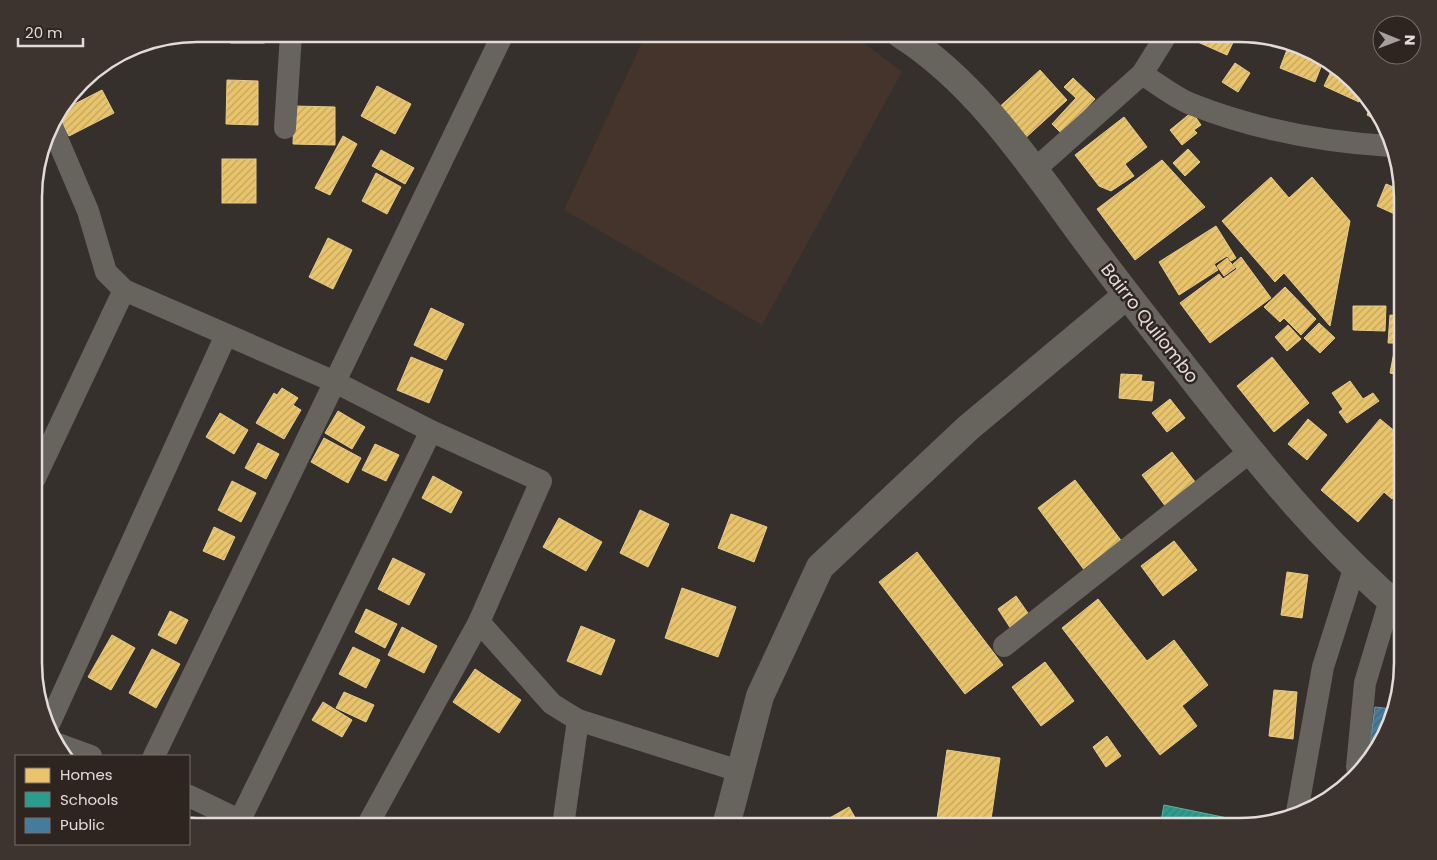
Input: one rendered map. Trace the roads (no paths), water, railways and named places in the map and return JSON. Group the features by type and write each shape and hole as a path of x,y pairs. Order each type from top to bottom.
{"street":[{"name":"Bairro Quilombo","path":"911,42 946,70 977,100 1034,171 1127,295 1274,481 1356,566 1394,602"},
{"path":"1034,171 1142,74 1162,42"},
{"path":"285,128 290,43"},
{"path":"154,755 499,43"},
{"path":"1142,74 1190,103 1266,128 1347,143 1385,146"},
{"path":"56,135 88,211 106,272 124,290 335,382 431,431 541,480 479,622 371,818"},
{"path":"42,463 124,290"},
{"path":"728,817 760,696 820,567 968,428 1127,295"},
{"path":"52,717 226,335"},
{"path":"240,818 431,431"},
{"path":"1004,646 1158,522 1251,452"},
{"path":"1298,806 1323,667 1356,566"},
{"path":"1357,762 1365,683 1394,612"},
{"path":"479,622 552,704 578,720 739,771"},
{"path":"564,818 578,720"},
{"path":"68,748 88,755"},
{"path":"190,797 229,818"}]}
